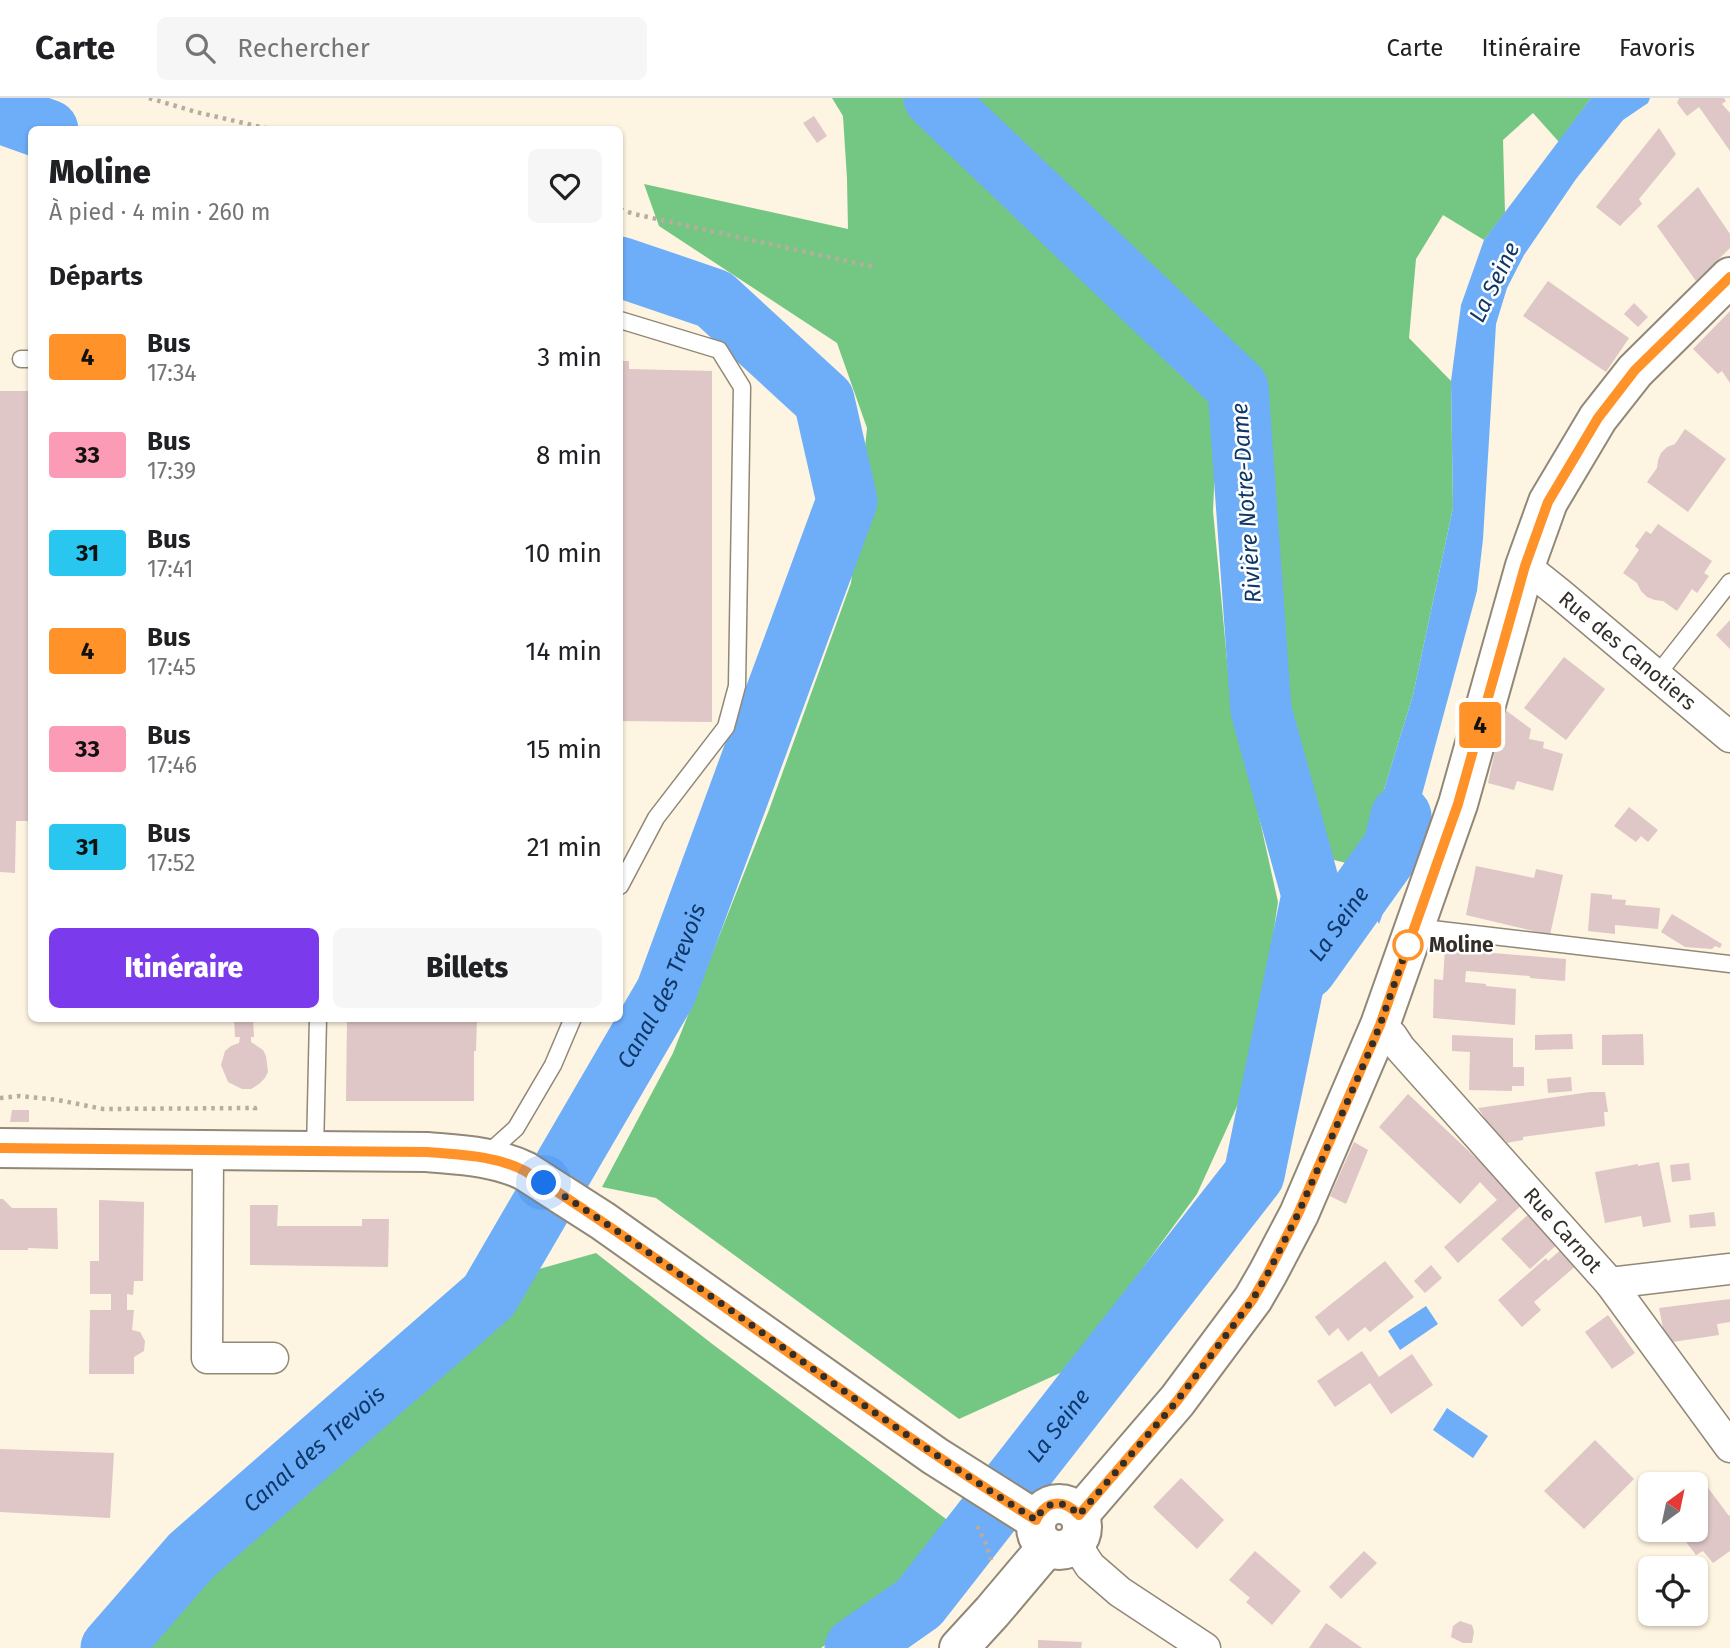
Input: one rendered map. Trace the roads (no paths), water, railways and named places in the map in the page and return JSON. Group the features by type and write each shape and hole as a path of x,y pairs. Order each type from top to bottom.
{"street":[{"path":"959,1648 992,1612 1050,1526 1177,1401 1268,1273 1298,1214 1380,1025 1458,804 1525,566 1548,502 1598,418 1635,370 1730,277"},
{"name":"Rue des Canotiers","path":"1525,566 1730,737"},
{"name":"Rue Carnot","path":"1380,1025 1610,1283 1730,1447"},
{"path":"0,1148 427,1152 484,1157 512,1164 603,1221 935,1456 1050,1526 1120,1592 1205,1648"},
{"path":"208,1150 207,1358 273,1358"},
{"path":"1610,1283 1730,1269"}],"lane":[{"path":"623,321 719,350 742,387 737,687 726,727 656,818 623,880"},
{"path":"1657,675 1730,582"},
{"path":"1415,927 1730,964"},
{"path":"315,1151 318,1022"},
{"path":"484,1157 516,1128 553,1065 571,1022"}],"water":[{"path":"1591,98 1650,98 1648,103 1623,120 1576,179 1524,255 1507,288 1496,324 1483,539 1477,591 1410,839 1379,924 1350,864 1367,853 1413,695 1453,508 1451,381 1461,305 1484,240"},
{"path":"1426,1306 1438,1324 1400,1350 1388,1331"},
{"path":"1447,1408 1488,1436 1473,1458 1433,1430"}],"waterway":[{"name":"Rivière Notre-Dame","path":"855,1648 919,1603 1254,1175 1312,895 1261,710 1238,388 934,98"},
{"name":"Canal des Trevois","path":"0,113 37,126"},
{"name":"Canal des Trevois","path":"111,1648 191,1556 489,1296 666,992 847,501 824,400 714,299 623,268"},
{"name":"La Seine","path":"1306,969 1394,846 1401,816"}],"place":[{"name":"Moline","path":"1408,945"}]}
